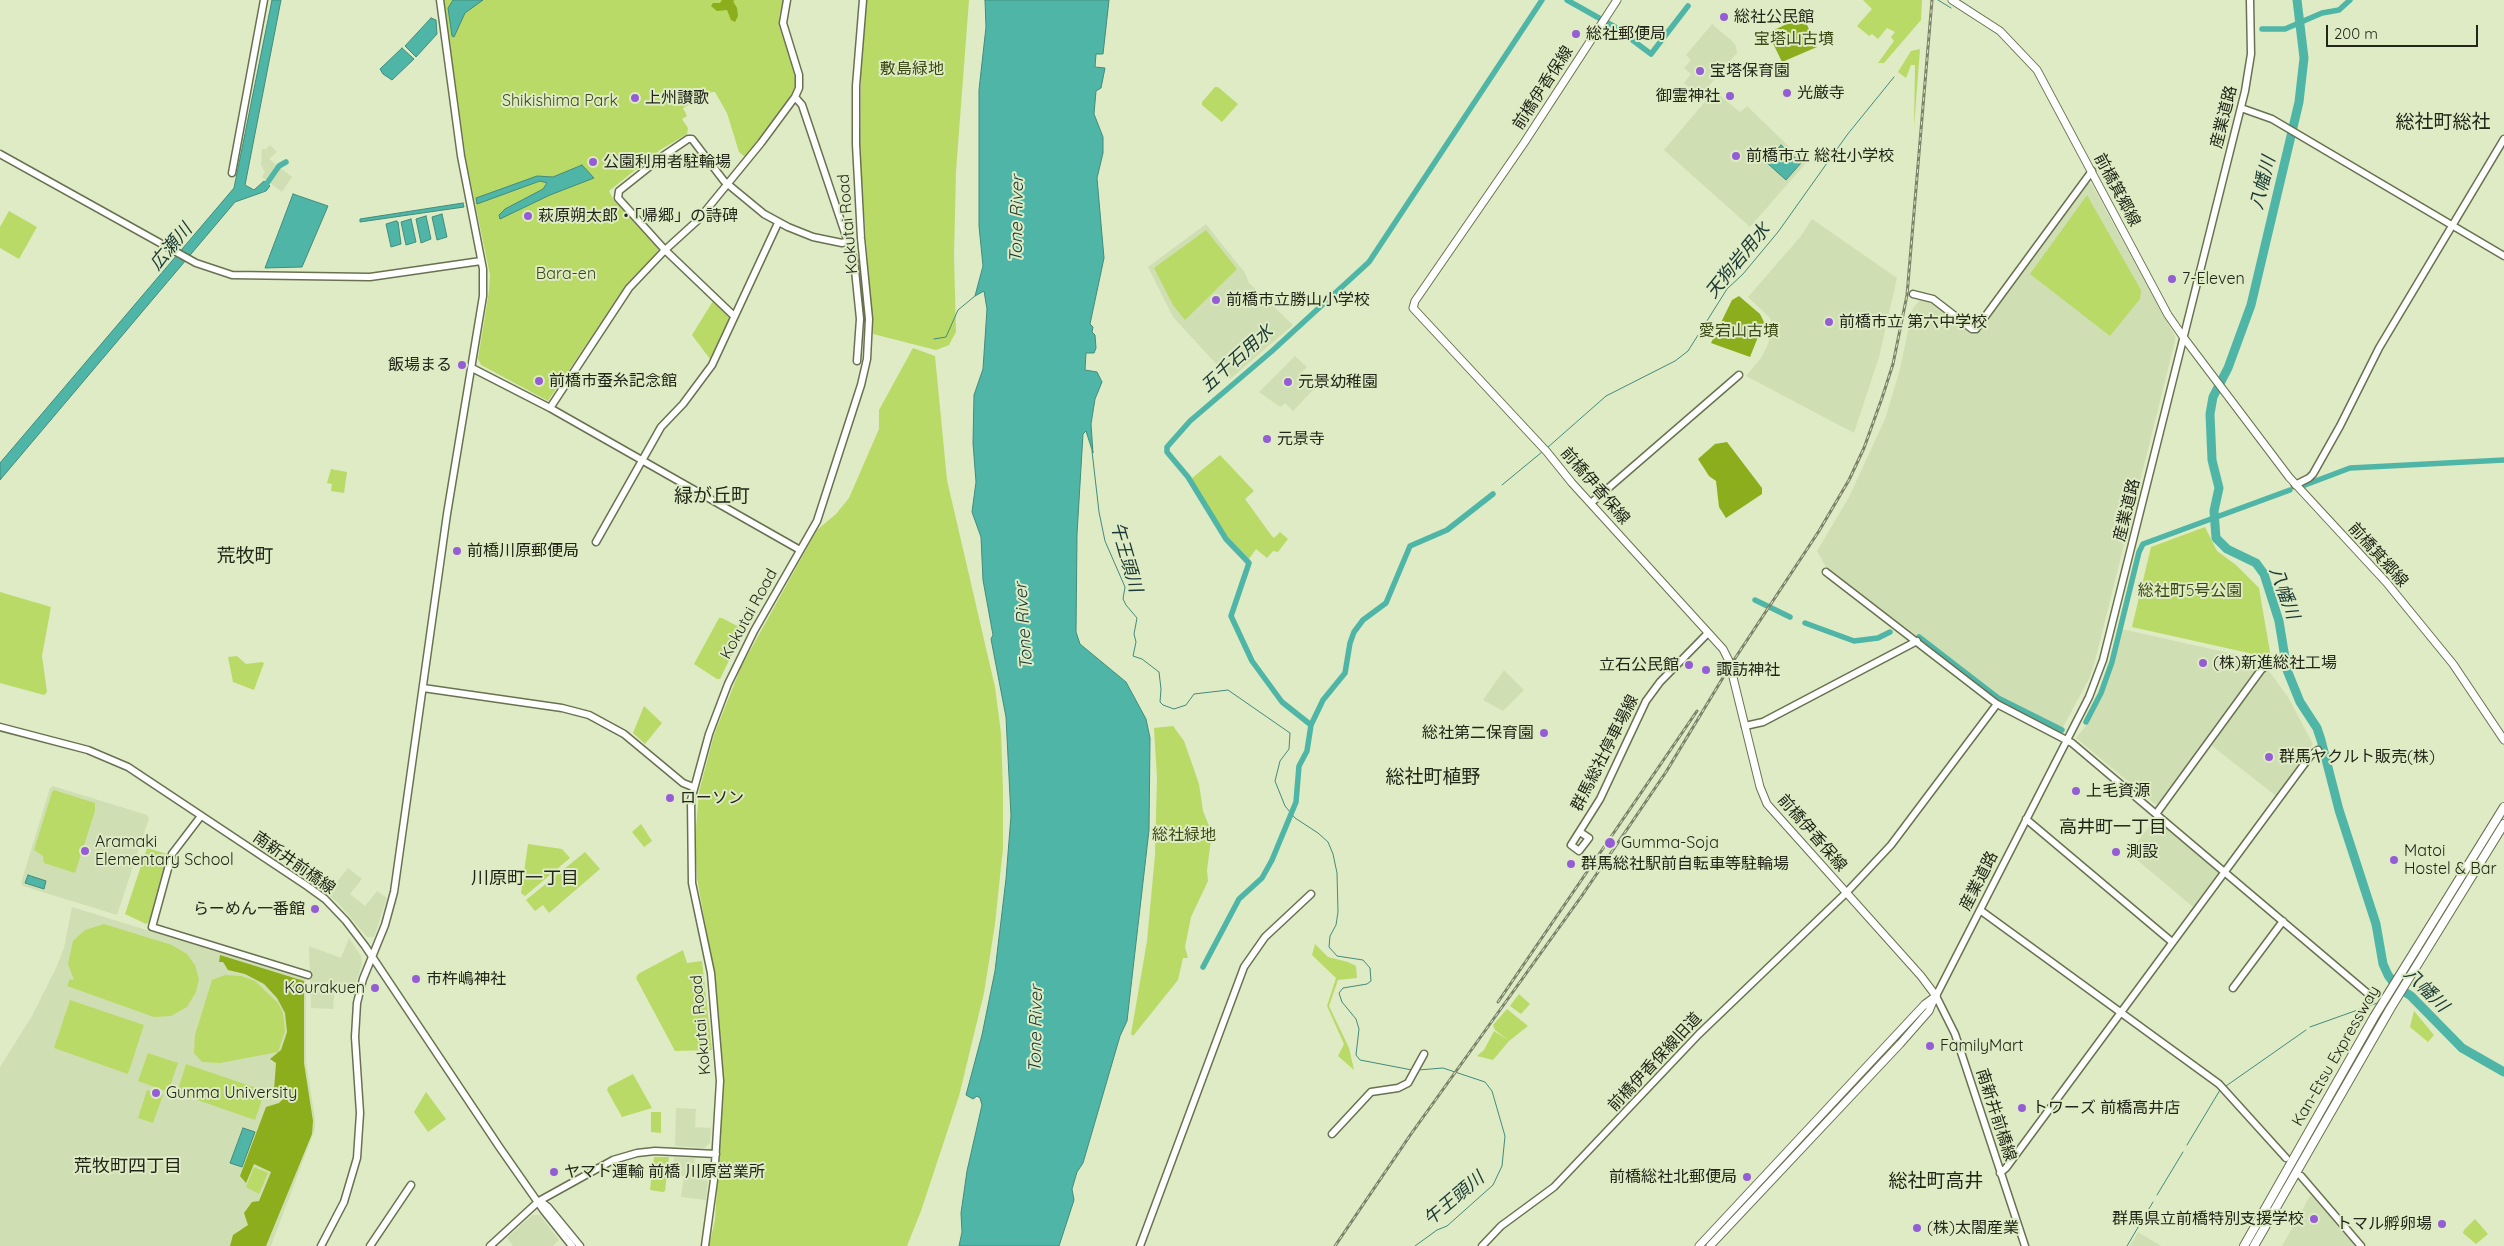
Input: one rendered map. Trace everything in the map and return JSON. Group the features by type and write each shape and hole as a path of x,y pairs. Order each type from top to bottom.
{"highway":[{"name":"Kan-Etsu Expressway","path":"2244,1246 2374,1017 2504,807"},
{"name":"Kan-Etsu Expressway","path":"2254,1246 2390,1009 2504,824"}],"main road":[{"name":"前橋伊香保線","path":"1617,0 1524,143 1413,306 1415,312 1542,446 1723,649 1729,661 1760,787 1767,804 1921,976 1936,996"},
{"name":"前橋箕郷線","path":"1952,0 1986,21 2010,40 2037,70 2168,315 2184,338 2295,484 2380,576 2452,664 2504,740"},
{"path":"1699,1246 1925,1004 1936,996"},
{"path":"1710,1246 1911,1032 1929,1011 1936,996"}],"street":[{"path":"232,173 264,0"},
{"path":"321,1246 344,1202 357,1158 360,1113 355,1013 358,992 385,925 394,892 447,514 484,296 482,261 461,156 440,0"},
{"path":"550,408 630,288 666,250 694,225 795,97 799,88 799,75 783,23 787,0"},
{"name":"Kokutai Road","path":"705,1246 710,1217 716,1154 719,1065 711,972 692,883 690,812 694,787 709,734 728,684 754,631 822,507 861,385 867,359 869,310 861,238 856,144 856,86 862,0"},
{"name":"産業道路","path":"1936,996 2089,697 2103,660 2241,108 2251,54 2250,0"},
{"path":"795,97 802,105 854,260 860,319 857,361"},
{"path":"2241,108 2266,116 2286,126 2504,256"},
{"path":"734,316 666,250 618,198 619,191 656,160 690,139 728,184 754,208 778,223 822,240 842,243 849,241"},
{"path":"2295,484 2310,478 2313,474 2340,426 2379,348 2504,139"},
{"path":"0,154 192,261 211,270 238,276 332,278 382,276 482,261"},
{"path":"1913,294 1933,299 1972,329 1976,329 2092,171"},
{"path":"596,542 659,431 709,369 778,223"},
{"path":"659,431 684,408 714,368 778,223"},
{"path":"472,368 550,408 800,550"},
{"path":"1591,503 1739,375"},
{"path":"1826,572 1997,704 2067,739 2372,998"},
{"name":"群馬総社停車場線","path":"1580,832 1589,838 1579,851 1571,845 1600,799 1646,700 1660,682 1708,633"},
{"path":"1744,726 1763,722 1916,641"},
{"path":"2156,814 2268,664"},
{"path":"423,688 562,708 589,715 624,734 681,782 694,787"},
{"name":"前橋伊香保線旧道","path":"1482,1246 1501,1226 1554,1187 1699,1034 1846,894 1891,845 1997,704"},
{"name":"南新井前橋線","path":"0,727 74,746 112,759 128,767 325,899 346,921 372,956 500,1148 539,1201 544,1211 572,1246"},
{"path":"2000,1173 2006,1168 2311,756 2318,750"},
{"path":"201,816 172,854 152,927 308,975"},
{"path":"2026,819 2172,942"},
{"path":"1140,1246 1244,968 1265,938 1311,894"},
{"path":"1980,910 2219,1084 2286,1158"},
{"path":"2233,988 2283,922"},
{"name":"南新井前橋線","path":"1936,996 1955,1034 2025,1246"},
{"path":"1332,1134 1371,1092 1401,1087 1414,1075 1424,1054"},
{"path":"490,1246 539,1201 613,1160 636,1153 664,1151 716,1154"},
{"path":"2301,1176 2361,1246"},
{"path":"370,1246 411,1185"},
{"name":"南新井前橋線","path":"539,1201 548,1207 580,1246"}],"shaded area":[{"path":"1712,24 1732,41 1736,46 1737,53 1700,96 1684,83 1691,74 1684,68 1691,60 1686,55"},
{"name":"前橋市立 総社小学校","path":"1714,91 1740,112 1747,106 1806,163 1750,227 1664,150"},
{"path":"270,145 277,152 269,159 292,177 282,192 262,177 265,172 261,165 262,149 266,149"},
{"path":"2091,183 2175,336 2175,341 2096,657 2090,677 2062,729 2000,698 1827,569 1817,551 1849,497 1885,419 1899,373 1913,308 1921,299 1931,301 1971,333 1978,333 2087,184"},
{"name":"前橋市立 第六中学校","path":"1812,219 1897,278 1879,357 1854,433 1746,376 1761,358 1768,344 1772,327 1770,318 1748,297 1801,236"},
{"name":"前橋市立勝山小学校","path":"1206,224 1245,273 1249,283 1293,325 1230,379 1173,317 1148,267"},
{"name":"元景幼稚園","path":"1295,356 1307,367 1299,375 1314,389 1293,411 1285,403 1280,407 1259,392"},
{"name":"(株)新進総社工場","path":"2122,629 2260,660 2261,663 2158,804 2155,804 2076,738 2088,723 2112,670"},
{"path":"1504,670 1524,690 1503,711 1483,700"},
{"name":"群馬ヤクルト販売(株)","path":"2265,670 2269,671 2288,697 2313,744 2276,796 2211,745"},
{"name":"Aramaki Elementary School","path":"53,786 147,815 149,818 117,915 23,886 21,883 50,788"},
{"path":"2158,819 2218,869 2218,873 2193,907 2129,853 2154,820"},
{"path":"313,865 336,883 348,868 362,879 350,894 365,906 377,891 387,898 374,937 367,937 338,903 312,881"},
{"name":"Gunma University","path":"72,907 306,979 306,1062 315,1129 271,1246 0,1246 0,1067 32,1016 56,968 64,948"},
{"path":"349,938 361,956 362,964 352,994 335,987 333,1009 311,1008 309,946 341,958"},
{"path":"676,1108 696,1109 695,1127 711,1128 710,1143 704,1148 675,1146"},
{"path":"674,1157 695,1158 693,1177 708,1180 706,1200 681,1197 684,1176 672,1175"},
{"name":"群馬県立前橋特別支援学校","path":"2310,1196 2312,1196 2355,1246 2282,1246"},
{"path":"532,1215 540,1215 559,1240 553,1246 513,1246 507,1238"},
{"path":"2138,1232 2161,1246 2130,1246"}],"green space":[{"name":"Shikishima Park","path":"444,0 783,0 779,17 781,30 796,77 796,84 789,100 745,157 739,152 727,113 715,92 712,92 683,108 687,116 682,119 688,128 687,134 660,150 609,191 613,199 658,248 658,251 626,286 548,401 481,365 478,359 490,275 466,159"},
{"path":"722,0 735,0 733,1 737,8 738,16 735,22 731,20 727,10 717,11 711,6 713,3 720,3"},
{"name":"敷島緑地","path":"867,0 969,0 956,171 954,255 956,332 949,345 936,350 873,334 860,158 861,70"},
{"path":"1863,0 1922,0 1921,20 1884,63 1878,63 1894,41 1891,37 1895,32 1887,28 1878,39 1872,34 1869,36 1857,26 1872,9"},
{"name":"宝塔山古墳","path":"1803,16 1817,47 1782,62 1768,33"},
{"path":"1920,49 1914,128 1915,65 1911,65 1906,78 1898,72 1911,51"},
{"path":"1215,87 1218,87 1238,104 1222,122 1202,105 1202,102"},
{"path":"2087,195 2141,290 2140,299 2110,336 2030,274"},
{"path":"9,211 37,227 19,259 0,248 0,227"},
{"path":"1206,230 1237,269 1185,320 1173,305 1154,268"},
{"name":"愛宕山古墳","path":"1739,296 1760,314 1764,322 1750,357 1711,343 1732,300"},
{"path":"713,301 731,319 713,358 710,359 692,335"},
{"path":"913,348 935,356 947,480 995,687 1001,733 1003,848 995,924 984,993 959,1096 921,1211 907,1246 709,1246 715,1220 724,1079 713,969 697,878 695,840 699,792 714,735 741,667 817,530 836,514 849,498 879,429 879,410"},
{"path":"1727,442 1762,488 1762,494 1726,518 1719,507 1716,481 1709,476 1698,459 1715,444"},
{"path":"1220,455 1254,491 1245,499 1271,535 1274,538 1280,532 1288,539 1278,552 1273,551 1267,558 1256,549 1249,559 1231,543 1195,488 1191,479"},
{"path":"331,469 347,472 344,493 331,491 332,484 327,483"},
{"name":"総社町5号公園","path":"2205,527 2217,551 2236,565 2259,588 2271,658 2132,627 2151,547"},
{"path":"0,592 51,607 42,656 47,692 44,695 0,683"},
{"path":"719,618 743,629 743,632 720,679 717,679 694,664"},
{"path":"237,656 246,664 264,663 254,690 233,682 228,657"},
{"path":"644,706 662,723 645,744 633,733"},
{"name":"総社緑地","path":"1173,726 1184,741 1199,784 1203,811 1212,833 1207,870 1208,881 1191,917 1185,947 1188,958 1183,958 1178,980 1133,1036 1131,1034 1147,941 1155,855 1157,778 1154,728"},
{"path":"54,790 95,803 95,811 75,873 44,863 43,856 34,850"},
{"path":"641,824 652,841 644,847 632,832"},
{"path":"528,844 562,849 570,858 525,896 521,893"},
{"path":"147,848 169,856 149,922 146,924 125,914"},
{"path":"585,852 600,869 549,913 543,905 535,911 526,900"},
{"path":"104,924 172,945 187,954 195,965 199,979 196,992 187,1007 171,1016 154,1017 67,986 70,979 74,980 68,964 73,941 85,930"},
{"path":"1315,944 1328,957 1356,966 1357,978 1338,980 1329,1006 1349,1048 1354,1070 1338,1056 1344,1044 1327,1006 1336,978 1312,955"},
{"path":"683,950 687,963 702,961 712,1050 675,1051 636,978 638,974"},
{"path":"220,955 304,981 304,1063 313,1121 312,1134 266,1246 230,1246 233,1235 248,1225 244,1213 252,1202 259,1201 271,1172 254,1164 246,1183 240,1176 266,1107 279,1103 283,1099 284,1094 274,1090 276,1063 270,1059 281,1050 287,1032 285,1013 277,998 264,984 245,974 228,970 223,962 219,962"},
{"path":"225,975 241,976 255,981 278,1003 283,1013 285,1031 278,1052 220,1063 202,1062 194,1053 195,1035 212,980"},
{"path":"1519,994 1530,1004 1521,1014 1510,1006"},
{"path":"70,1000 144,1025 128,1074 54,1048"},
{"path":"1507,1009 1528,1026 1509,1041 1493,1060 1477,1056 1484,1050 1494,1031 1508,1040 1495,1030 1493,1025"},
{"path":"2414,1011 2434,1035 2428,1042 2410,1027"},
{"path":"148,1053 178,1063 168,1092 138,1081"},
{"path":"186,1064 265,1091 255,1120 177,1093"},
{"path":"633,1074 652,1108 622,1117 607,1090 608,1087"},
{"path":"147,1090 163,1095 153,1123 138,1118"},
{"path":"426,1092 446,1119 428,1132 414,1112"},
{"path":"651,1112 661,1112 661,1133 651,1132"},
{"path":"654,1157 669,1157 665,1191 663,1192 650,1190"},
{"path":"254,1167 268,1173 259,1194 246,1187"},
{"path":"2475,1219 2488,1234 2476,1244 2463,1233"}],"water":[{"path":"272,0 281,0 245,185 254,190 264,181 270,186 266,191 235,202 0,480 0,463 234,188"},
{"path":"453,0 483,0 465,13 454,37 452,36 448,8"},
{"name":"Tone River","path":"985,0 1109,0 1103,54 1096,54 1095,67 1105,68 1101,88 1096,91 1094,114 1103,137 1103,153 1097,178 1104,258 1090,324 1095,335 1096,348 1094,353 1086,353 1085,370 1097,372 1102,382 1095,399 1091,424 1093,453 1086,431 1083,434 1077,534 1076,632 1080,644 1126,682 1146,719 1150,738 1149,830 1127,1021 1120,1036 1083,1163 1077,1172 1072,1189 1074,1200 1059,1246 959,1246 962,1232 961,1213 967,1171 982,1105 980,1098 977,1096 973,1099 966,1095 982,1035 995,971 1011,816 1006,717 991,639 993,635 983,580 981,537 972,512 976,482 973,443 974,395 983,369 987,309 984,291 975,296 983,266 979,226 979,90 986,27"},
{"path":"431,18 436,20 437,34 416,57 405,46"},
{"path":"402,48 414,59 392,80 383,74 380,69"},
{"path":"1781,145 1801,163 1786,180 1766,162"},
{"path":"582,165 594,178 550,195 500,219 499,215 505,209 543,189 547,183 540,181 477,204 476,198 537,176 553,177"},
{"path":"293,194 328,206 302,267 265,268"},
{"path":"463,203 464,207 360,222 360,219"},
{"path":"442,214 447,237 437,240 432,217"},
{"path":"426,216 431,239 421,243 416,219"},
{"path":"411,219 416,242 406,245 401,222"},
{"path":"398,222 401,244 391,247 386,224"},
{"path":"28,875 46,881 44,889 25,883"},
{"path":"243,1128 255,1132 242,1167 230,1163"}],"waterway":[{"name":"五千石用水","path":"1311,725 1282,702 1252,661 1231,616 1249,563 1226,539 1188,477 1167,452 1167,447 1190,421 1272,351 1369,262 1542,0"},
{"name":"五千石用水","path":"1567,0 1615,27 1651,54 1688,6"},
{"path":"1938,0 1951,8"},
{"name":"八幡川","path":"2297,0 2304,58 2299,102 2251,305 2228,368 2213,397 2210,414 2212,460 2219,488 2214,511 2216,538 2227,549 2256,563 2264,574 2279,621 2287,670 2300,702 2317,728 2321,740 2339,810 2376,924 2383,964 2388,975 2396,986 2411,996 2462,1048 2504,1072"},
{"path":"2262,29 2285,29 2322,13 2339,10 2350,0"},
{"name":"天狗岩用水","path":"1547,448 1606,396 1675,361 1688,351 1727,289 1743,274 1778,232 1847,135 1894,77"},
{"path":"263,189 279,166 286,162"},
{"path":"934,339 946,337 958,310 975,296"},
{"name":"午王頭川","path":"1092,451 1099,512 1105,541 1125,587 1123,599 1137,618 1134,634 1136,642 1133,656 1142,659 1159,672 1160,702 1163,705 1174,709 1186,705 1194,694 1228,690 1290,733 1289,749 1280,761 1275,781 1285,806 1295,818 1328,842 1333,854 1337,873 1338,912 1336,925 1330,936 1329,947 1337,956 1363,960 1370,968 1371,981 1367,984 1343,988 1339,993 1342,1002 1356,1019 1359,1029 1356,1055 1360,1060 1412,1070"},
{"name":"天狗岩用水","path":"1502,485 1542,452"},
{"path":"2305,485 2350,468 2504,460"},
{"path":"2086,722 2101,693 2112,662 2139,552 2143,544 2290,490"},
{"path":"1203,967 1239,899 1262,878 1272,860 1296,802 1299,766 1307,751 1311,725 1323,700 1345,673 1350,643 1354,632 1363,620 1386,603 1410,546 1447,530 1493,494"},
{"path":"1755,600 1790,617"},
{"path":"1805,623 1854,641 1878,638 1890,632"},
{"path":"1919,637 1998,698 2062,730"},
{"path":"2310,1027 2380,1002"},
{"path":"2226,1086 2306,1030"},
{"name":"午王頭川","path":"1415,1246 1437,1230 1447,1226 1493,1185 1502,1166 1505,1136 1492,1091 1485,1082 1443,1068 1418,1070"},
{"path":"2187,1145 2220,1090"},
{"path":"2157,1195 2183,1152"},
{"path":"2127,1246 2153,1202"}],"railway":[{"path":"1335,1246 1411,1134 1581,897 1666,772 1730,666 1819,531 1849,480 1864,448 1893,364 1907,295 1932,0"},
{"path":"1498,1002 1697,711"}],"place":[{"name":"総社公民館","path":"1724,17"},
{"name":"総社郵便局","path":"1576,34"},
{"name":"宝塔保育園","path":"1700,71"},
{"name":"光厳寺","path":"1787,93"},
{"name":"御霊神社","path":"1730,96"},
{"name":"上州讃歌","path":"635,98"},
{"name":"前橋市立 総社小学校","path":"1736,156"},
{"name":"公園利用者駐輪場","path":"593,162"},
{"name":"萩原朔太郎・「帰郷」の詩碑","path":"528,216"},
{"name":"7-Eleven","path":"2172,279"},
{"name":"前橋市立勝山小学校","path":"1216,300"},
{"name":"前橋市立 第六中学校","path":"1829,322"},
{"name":"飯場まる","path":"462,365"},
{"name":"前橋市蚕糸記念館","path":"539,381"},
{"name":"元景幼稚園","path":"1288,382"},
{"name":"元景寺","path":"1267,439"},
{"name":"前橋川原郵便局","path":"457,551"},
{"name":"(株)新進総社工場","path":"2203,663"},
{"name":"立石公民館","path":"1689,665"},
{"name":"諏訪神社","path":"1706,670"},
{"name":"総社第二保育園","path":"1544,733"},
{"name":"群馬ヤクルト販売(株)","path":"2269,757"},
{"name":"上毛資源","path":"2076,791"},
{"name":"ローソン","path":"670,798"},
{"name":"Gumma-Soja","path":"1610,843"},
{"name":"Aramaki Elementary School","path":"85,851"},
{"name":"測設","path":"2116,852"},
{"name":"Matoi Hostel & Bar","path":"2394,860"},
{"name":"群馬総社駅前自転車等駐輪場","path":"1571,864"},
{"name":"らーめん一番館","path":"315,909"},
{"name":"市杵嶋神社","path":"416,979"},
{"name":"Kourakuen","path":"375,988"},
{"name":"FamilyMart","path":"1930,1046"},
{"name":"Gunma University","path":"156,1093"},
{"name":"トワーズ 前橋高井店","path":"2022,1108"},
{"name":"ヤマト運輸 前橋 川原営業所","path":"554,1172"},
{"name":"前橋総社北郵便局","path":"1747,1177"},
{"name":"群馬県立前橋特別支援学校","path":"2314,1219"},
{"name":"トマル孵卵場","path":"2442,1224"},
{"name":"(株)太閤産業","path":"1917,1228"}],"district":[{"name":"総社町総社","path":"2443,122"},
{"name":"緑が丘町","path":"712,496"},
{"name":"荒牧町","path":"245,556"},
{"name":"総社町植野","path":"1433,777"},
{"name":"高井町一丁目","path":"2113,828"},
{"name":"川原町一丁目","path":"525,879"},
{"name":"荒牧町四丁目","path":"128,1167"},
{"name":"総社町高井","path":"1936,1181"}],"water label":[{"name":"広瀬川","path":"171,247"}],"park label":[{"name":"Bara-en","path":"566,274"}]}
